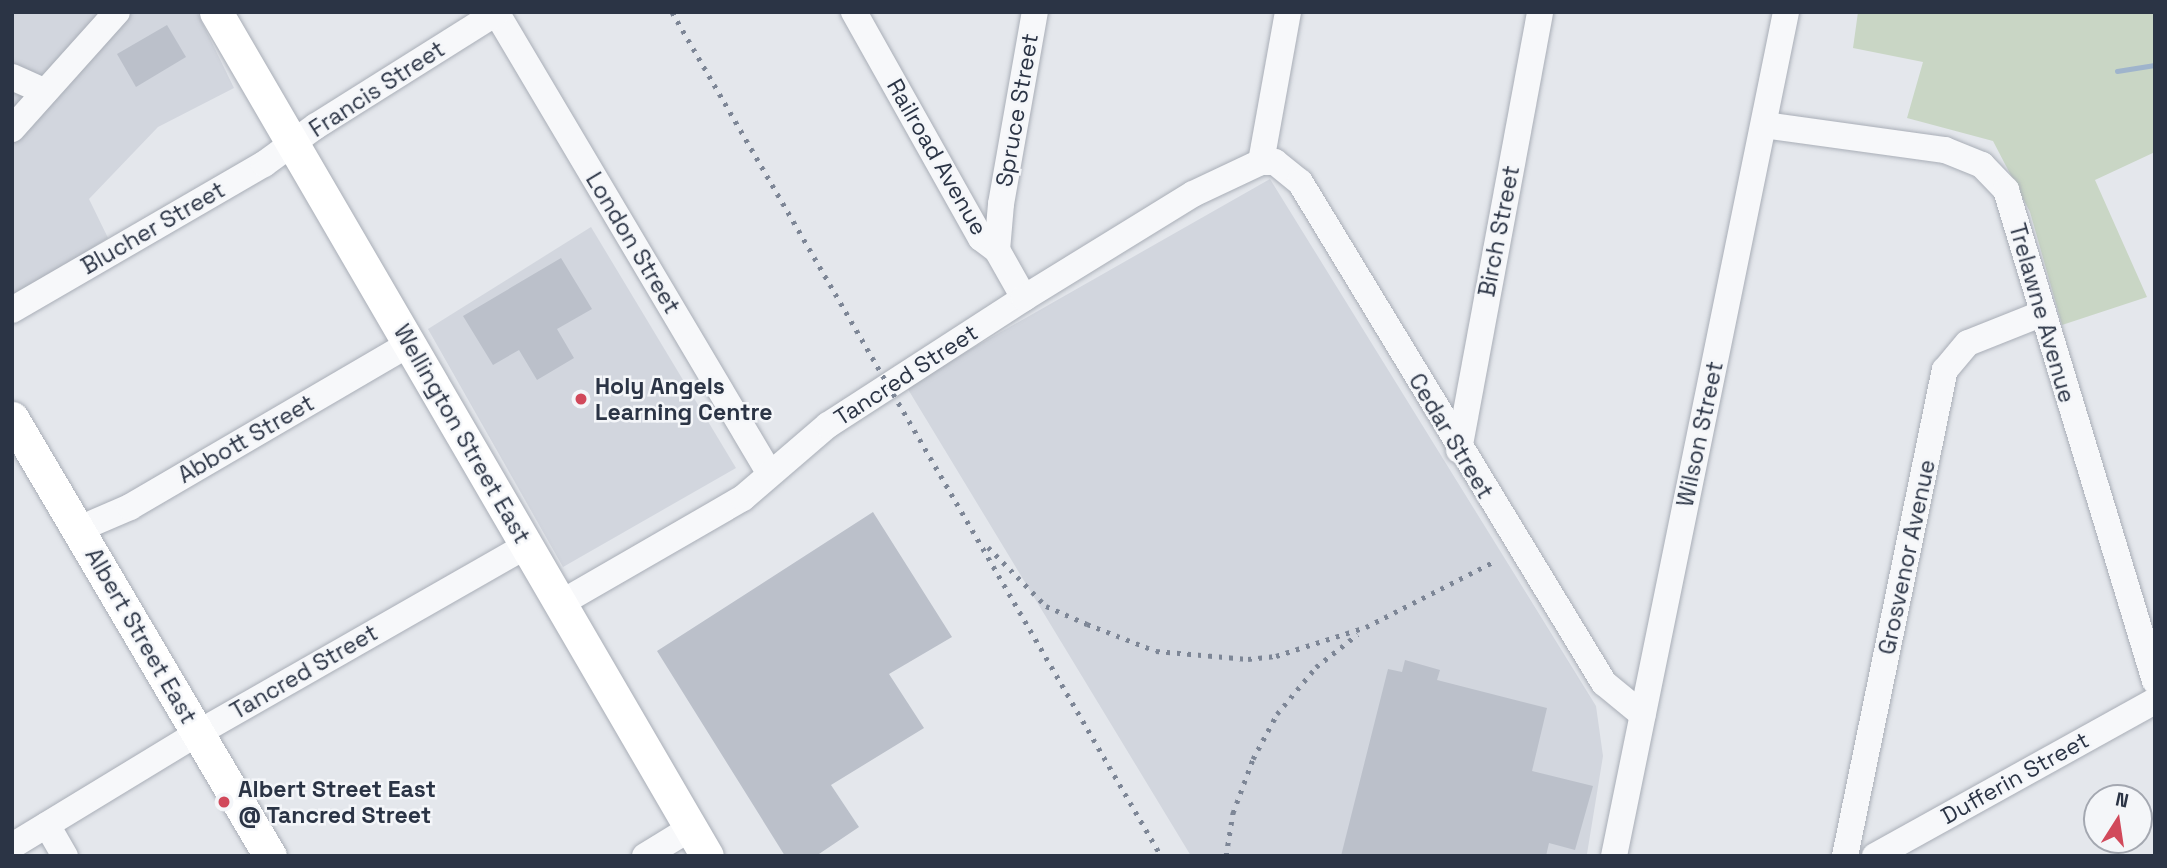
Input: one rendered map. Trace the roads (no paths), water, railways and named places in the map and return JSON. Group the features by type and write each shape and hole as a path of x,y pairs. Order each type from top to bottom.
{"main road":[{"name":"Wellington Street East","path":"216,12 699,842"},
{"name":"Albert Street East","path":"12,418 270,856"}],"street":[{"path":"12,129 117,12"},
{"name":"Railroad Avenue","path":"855,12 981,238 998,250 1024,298"},
{"name":"Spruce Street","path":"998,250 1001,204 1035,12"},
{"path":"1261,162 1288,12"},
{"name":"Birch Street","path":"1459,450 1540,12"},
{"name":"Wilson Street","path":"1614,856 1786,12"},
{"name":"Francis Street","path":"292,144 497,13"},
{"name":"London Street","path":"497,13 770,474"},
{"path":"12,77 45,92"},
{"name":"Trelawne Avenue","path":"1764,125 1945,150 1982,165 2006,190 2041,314 2155,681"},
{"name":"Blucher Street","path":"12,310 292,144"},
{"name":"Tancred Street","path":"561,603 743,498 828,425 1024,298 1193,194 1261,162"},
{"name":"Cedar Street","path":"1261,162 1275,162 1300,182 1459,450 1604,683 1643,715"},
{"name":"Grosvenor Avenue","path":"1846,856 1945,370 1968,343 2041,314"},
{"name":"Abbott Street","path":"79,529 130,507 411,344"},
{"name":"Tancred Street","path":"12,846 198,733 526,546"},
{"name":"Dufferin Street","path":"1875,856 2155,701"},
{"path":"47,825 65,856"},
{"path":"645,856 699,842"}],"waterway":[{"path":"2117,71 2155,65"}],"railway":[{"path":"672,12 1161,856"},
{"path":"988,547 1046,606 1087,624 1156,651 1248,659 1276,656 1366,627 1493,562"},
{"path":"1226,856 1233,813 1253,759 1277,714 1316,667 1358,634"}],"place":[{"name":"Holy Angels Learning Centre","path":"581,399"},
{"name":"Albert Street East @ Tancred Street","path":"224,802"}]}
